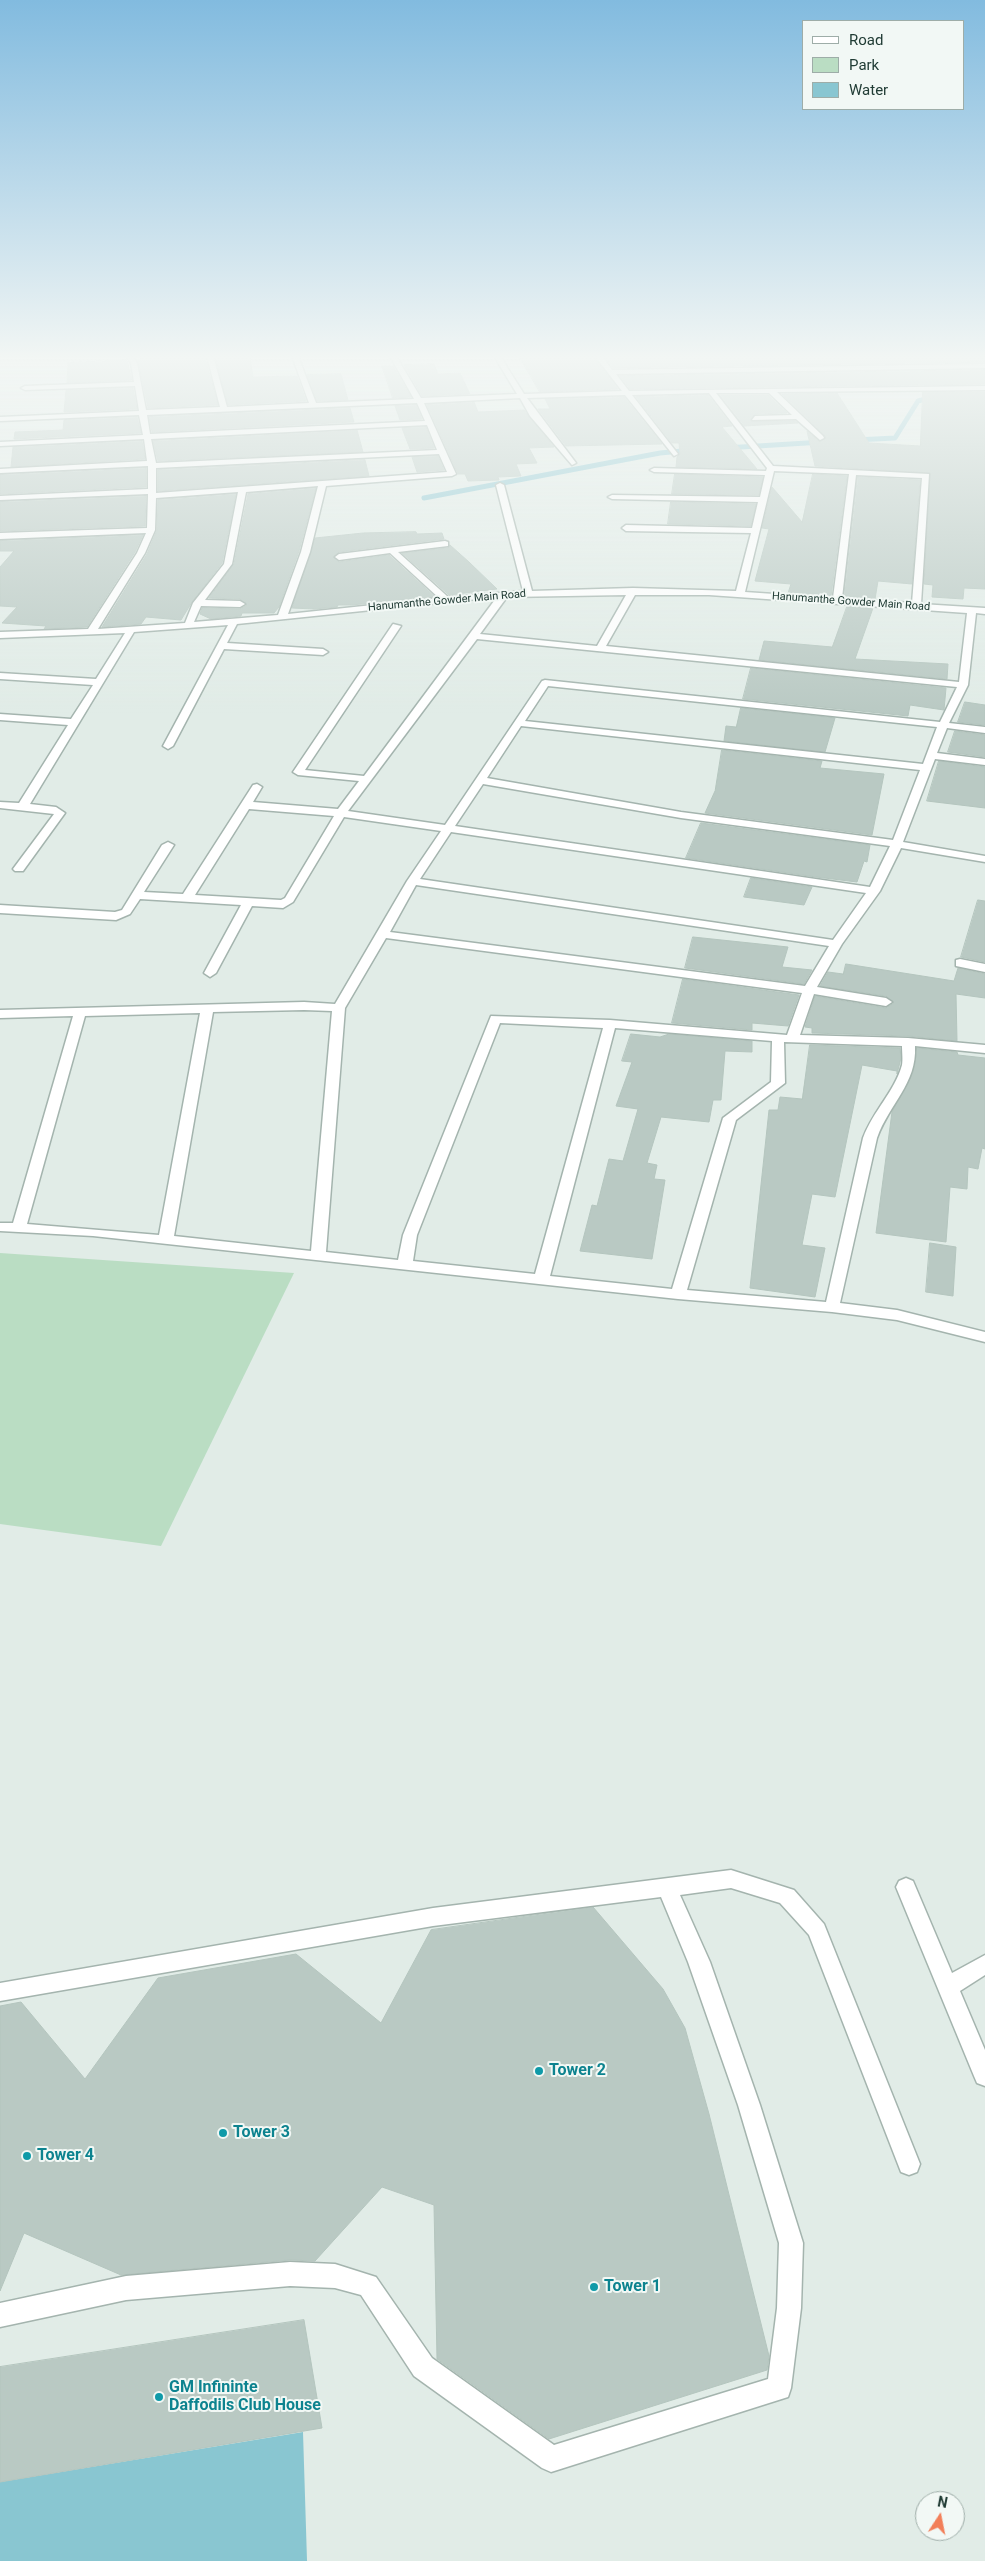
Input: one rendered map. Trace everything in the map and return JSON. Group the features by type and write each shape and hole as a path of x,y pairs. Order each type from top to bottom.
{"street":[{"path":"90,632 140,553 151,530 152,476"},
{"path":"0,498 242,490 432,476"},
{"path":"740,594 769,476"},
{"path":"837,601 853,476"},
{"path":"916,607 926,476 917,476"},
{"path":"282,617 300,574 312,538 322,484"},
{"path":"500,485 528,593"},
{"path":"188,626 198,604 228,564 242,490"},
{"path":"612,496 763,500"},
{"path":"626,528 756,531"},
{"path":"0,536 151,530"},
{"path":"0,548 10,536"},
{"path":"339,557 445,544"},
{"path":"392,551 446,600"},
{"path":"600,649 633,591"},
{"name":"Hanumanthe Gowder Main Road","path":"0,635 188,626 528,593 633,591 740,594 985,612"},
{"path":"136,895 275,905 289,900 340,813 504,594"},
{"path":"198,604 240,604"},
{"path":"678,1294 730,1118 778,1083 785,1039 810,988 836,944 874,891 897,844 943,725 963,685 972,611"},
{"path":"168,746 234,622"},
{"path":"366,780 298,772 396,626"},
{"path":"23,806 131,630"},
{"path":"474,636 963,685"},
{"path":"222,646 323,652"},
{"path":"0,676 99,682"},
{"path":"318,1255 339,1008 413,881 545,683 985,730"},
{"path":"0,717 74,722"},
{"path":"519,723 926,768"},
{"path":"931,755 985,762"},
{"path":"480,780 681,815 897,844 985,859"},
{"path":"187,898 257,786"},
{"path":"0,806 52,809 60,813 19,869"},
{"path":"245,806 340,813 874,891"},
{"path":"0,909 116,916 126,912 168,845"},
{"path":"413,881 836,944"},
{"path":"210,972 248,903"},
{"path":"382,934 481,949 810,988 886,1002"},
{"path":"960,963 985,968"},
{"path":"0,1014 304,1006 339,1008"},
{"path":"166,1239 207,1008"},
{"path":"19,1228 80,1012"},
{"path":"405,1264 410,1236 494,1019 610,1024 785,1039 908,1042 985,1049"},
{"path":"541,1280 610,1024"},
{"path":"832,1308 870,1138 876,1119 899,1087 909,1064 908,1042"},
{"path":"0,1227 166,1239 541,1280 897,1315 985,1337"},
{"path":"0,1992 433,1917 731,1879 787,1896 816,1930 909,2164"},
{"path":"906,1887 985,2076"},
{"path":"0,2315 126,2288 290,2274 335,2276 368,2284 423,2367 550,2459 779,2388 789,2308 791,2243 749,2105 699,1962 667,1888"},
{"path":"948,1987 985,1964"}],"green space":[{"path":"0,1253 294,1273 161,1546 0,1524"}],"water":[{"path":"303,2432 307,2561 0,2561 0,2482"}],"building":[{"path":"0,476 146,476 146,487 0,494"},
{"path":"158,476 369,476 158,491"},
{"path":"466,476 521,476 498,477 499,480 468,481"},
{"path":"675,476 763,477 759,495 672,494"},
{"path":"813,476 847,476 831,596 788,593 791,584 755,581 769,529 762,528 772,487 802,522"},
{"path":"930,476 985,476 985,589 964,588 963,599 932,597 933,585 924,584"},
{"path":"858,477 920,480 912,584 878,581 875,599 844,596"},
{"path":"316,488 299,551 279,607 274,613 242,613 241,616 211,619 200,614 202,608 240,609 247,605 240,599 209,598 234,564 248,494"},
{"path":"236,494 222,563 192,602 181,620 146,617 141,624 102,627 147,554 157,530 158,500"},
{"path":"146,496 145,526 0,531 0,502"},
{"path":"671,502 756,504 751,526 668,524"},
{"path":"416,532 417,534 442,533 444,539 339,552 333,557 339,562 389,555 435,597 338,605 337,607 314,609 292,608 315,538 363,533"},
{"path":"143,535 135,552 87,627 44,629 46,626 2,623 17,607 0,606 0,567 14,551 0,551 0,541"},
{"path":"450,545 497,589 449,595 402,553 448,548"},
{"path":"847,607 873,608 855,659 948,664 947,679 759,660 764,641 832,647"},
{"path":"751,668 946,688 944,710 910,705 908,716 743,699"},
{"path":"965,702 985,705 985,725 958,722"},
{"path":"741,708 835,718 825,752 724,741 726,726 736,727"},
{"path":"955,731 985,735 985,757 948,752"},
{"path":"722,750 822,761 820,768 884,774 872,835 705,813 715,791"},
{"path":"939,761 985,767 985,808 927,801"},
{"path":"701,823 870,845 867,862 864,861 857,882 686,858"},
{"path":"751,878 812,887 804,905 744,897"},
{"path":"978,900 985,901 985,962 961,957"},
{"path":"693,937 788,947 782,967 812,970 804,984 685,968"},
{"path":"846,964 954,981 958,968 985,974 985,998 956,994 957,1041 908,1036 812,1033 812,1028 805,1027 815,996 886,1008 894,1003 886,996 820,986 828,972 843,974"},
{"path":"683,979 799,995 788,1026 752,1023 752,1030 672,1023"},
{"path":"631,1034 660,1037 669,1034 752,1041 752,1052 725,1051 721,1100 713,1100 709,1122 661,1117 647,1163 657,1165 654,1179 665,1180 652,1259 580,1251 592,1205 597,1206 609,1159 623,1161 638,1109 616,1106 632,1062 622,1061"},
{"path":"810,1045 900,1048 901,1058 897,1074 897,1071 862,1065 835,1197 812,1194 802,1245 825,1248 815,1297 750,1288 769,1110 778,1110 780,1097 802,1099"},
{"path":"917,1048 957,1052 958,1055 985,1058 985,1149 982,1148 978,1169 968,1167 967,1189 950,1187 946,1242 876,1233 892,1112 913,1072"},
{"path":"930,1243 956,1247 953,1296 926,1292"},
{"path":"593,1907 663,1989 685,2028 709,2114 769,2356 767,2370 549,2439 437,2359 434,2205 382,2187 315,2261 290,2260 121,2275 24,2233 0,2291 0,2006 21,2002 85,2079 158,1978 296,1954 381,2023 431,1930"},
{"name":"GM Infininte Daffodils Club House","path":"304,2320 322,2428 0,2482 0,2367"}],"waterway":[{"path":"424,498 542,476"}],"place":[{"name":"Tower 2","path":"539,2071"},
{"name":"Tower 3","path":"223,2133"},
{"name":"Tower 4","path":"27,2156"},
{"name":"Tower 1","path":"594,2287"},
{"name":"GM Infininte Daffodils Club House","path":"159,2397"}]}
